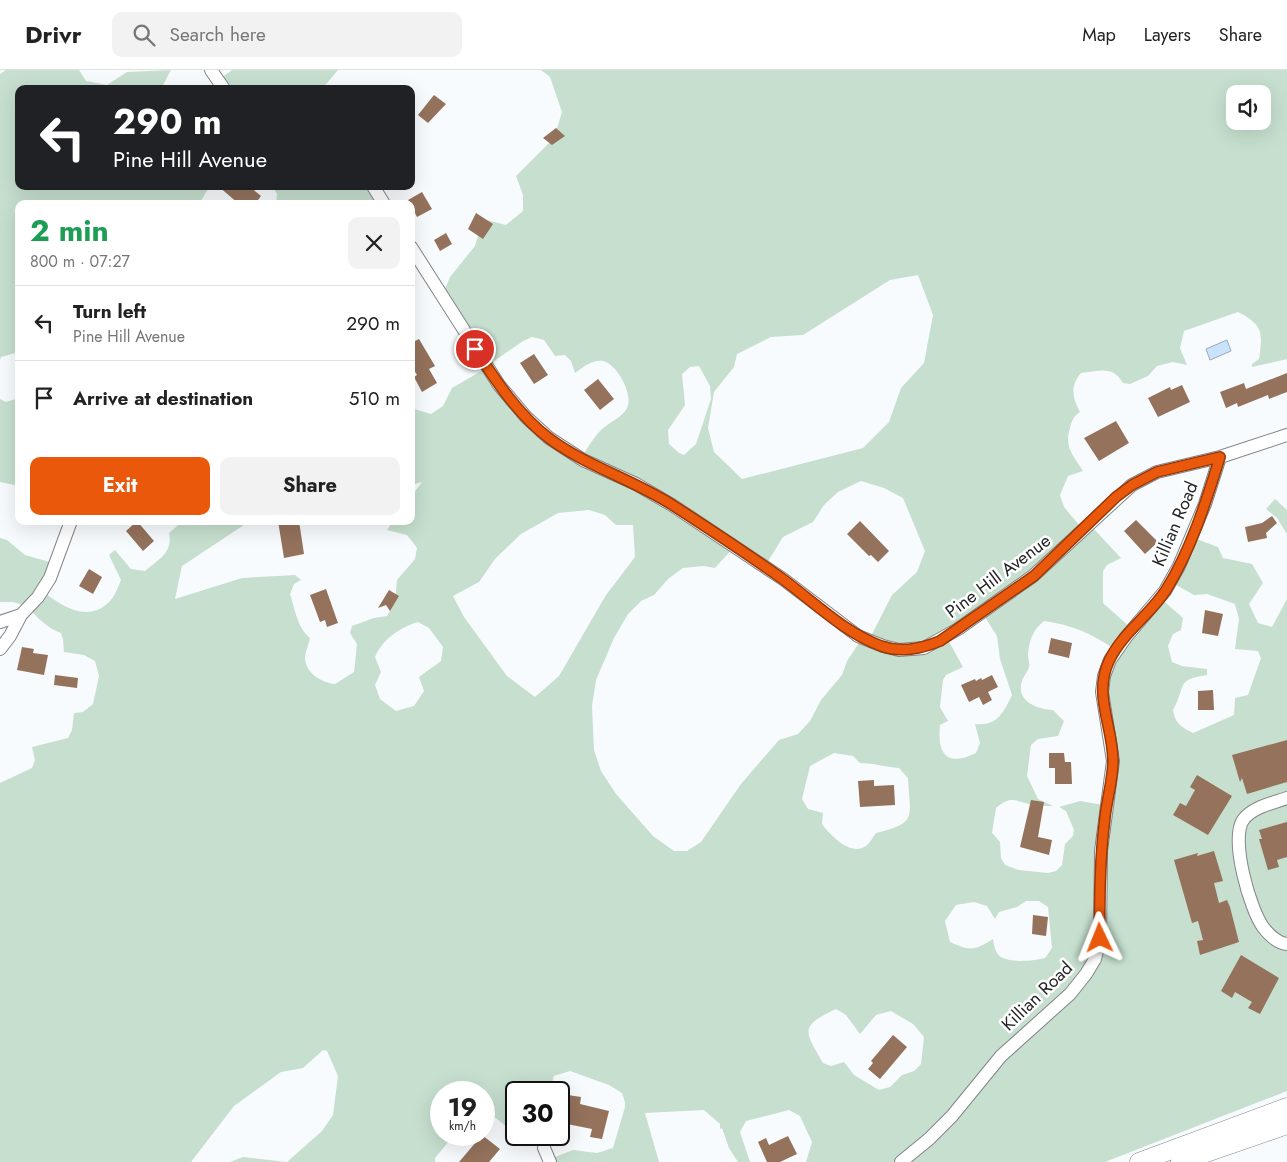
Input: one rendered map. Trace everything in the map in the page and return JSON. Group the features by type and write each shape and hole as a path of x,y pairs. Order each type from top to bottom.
{"highway":[{"path":"1139,1162 1287,1106"},
{"path":"1180,1162 1287,1125"}],"street":[{"path":"211,70 221,85"},
{"name":"Pine Hill Avenue","path":"415,253 499,385 526,417 549,438 582,460 636,484 672,505 783,579 858,636 882,646 911,650 924,648 940,641 1034,576 1116,497 1132,485 1157,472 1220,457 1287,435"},
{"name":"Killian Road","path":"901,1162 929,1139 952,1116 1001,1056 1070,994 1095,959 1100,938 1101,851 1113,761 1102,692 1104,676 1110,660 1126,637 1165,591 1179,566 1205,504 1220,457"},
{"path":"0,649 10,636 21,615 38,597 50,578 70,525"},
{"path":"0,622 21,615"},
{"path":"1287,798 1252,811 1242,821 1238,834 1240,856 1252,904 1263,926 1279,943 1287,944"},
{"path":"544,1148 550,1162"}],"green space":[{"path":"6,70 79,70 86,81 107,85 15,85 15,190 208,190 201,200 15,200 15,353 1,357 0,360 0,74"},
{"path":"171,70 163,85 107,85 127,72"},
{"path":"232,70 338,70 325,85 224,85 218,80"},
{"path":"541,70 1287,70 1287,359 1252,367 1252,364 1259,359 1261,336 1257,325 1238,312 1184,331 1180,348 1187,365 1173,362 1157,366 1148,376 1130,384 1123,383 1119,377 1110,371 1081,373 1077,378 1073,392 1080,412 1072,421 1068,440 1070,451 1083,471 1068,476 1060,495 1064,507 1084,531 1092,527 1121,558 1107,565 1103,571 1103,603 1131,628 1159,597 1183,618 1181,630 1173,634 1168,646 1172,662 1182,666 1207,669 1207,675 1185,682 1173,710 1179,724 1193,733 1234,715 1235,698 1248,695 1261,658 1258,651 1235,649 1239,619 1235,604 1207,594 1194,595 1169,581 1191,537 1218,547 1223,558 1252,564 1263,583 1249,604 1258,623 1272,627 1287,599 1287,1091 1105,1162 806,1162 812,1142 800,1116 789,1110 746,1121 740,1132 750,1162 738,1162 729,1148 722,1128 720,1129 720,1124 704,1110 645,1113 659,1162 549,1162 550,1159 573,1150 597,1153 613,1148 625,1107 622,1093 609,1085 570,1071 554,1076 552,1081 505,1081 505,1126 495,1117 495,1081 430,1081 430,1146 445,1146 435,1158 435,1162 287,1162 322,1131 333,1115 338,1076 327,1051 323,1050 303,1068 281,1072 234,1106 191,1162 0,1162 0,783 32,768 35,760 32,747 68,738 72,730 74,713 83,712 93,704 99,676 95,661 84,655 64,652 61,633 43,622 29,607 13,602 0,602 0,538 7,540 25,555 53,563 41,590 66,607 84,612 102,608 115,594 121,580 109,555 115,550 131,569 145,571 167,551 170,540 169,533 178,525 244,525 182,566 175,599 242,578 295,575 301,580 294,584 290,594 299,623 310,638 305,659 308,669 325,682 335,684 354,672 357,644 350,633 352,626 374,618 387,616 395,602 397,580 415,559 417,548 407,535 387,530 390,525 415,525 415,492 422,482 415,484 415,409 431,414 443,406 452,388 490,366 525,411 554,437 583,455 601,430 625,411 629,402 623,381 608,363 596,361 575,373 571,361 565,355 555,356 544,340 532,337 523,341 490,364 443,294 450,277 475,246 483,219 506,225 523,211 523,195 516,176 554,138 562,112 550,77","holes":["918,275 933,315 924,363 901,388 889,422 863,448 742,479 714,452 708,428 714,392 734,367 737,354 771,337 803,335 890,280","699,366 710,386 711,399 696,444 684,455 669,444 668,430 685,405 682,374 690,367","861,481 884,488 903,498 925,551 917,572 892,595 871,636 863,637 847,661 842,675 821,700 810,721 798,734 779,740 741,784 701,842 687,851 674,851 653,836 616,794 601,771 594,750 592,706 596,680 614,638 628,614 641,601 654,595 668,579 683,568 704,566 715,568 736,545 767,563 783,537 813,522 824,505 838,492","589,510 605,515 616,525 633,525 635,557 606,595 559,676 535,697 507,676 464,617 453,596 479,582 495,559 521,534 558,513","983,614 997,636 1000,659 1012,695 999,717 989,723 975,724 980,743 976,753 958,759 946,756 942,751 939,735 940,725 948,721 940,707 943,680 946,675 963,667 947,638","1044,621 1064,625 1089,634 1114,649 1096,692 1103,714 1111,765 1103,805 1080,801 1059,807 1066,811 1074,830 1073,836 1065,844 1062,865 1056,871 1048,873 1019,870 1005,865 1001,858 1000,842 992,833 996,808 1009,800 1053,806 1038,799 1027,776 1031,745 1038,739 1058,736 1064,721 1053,710 1047,710 1029,703 1022,694 1021,688 1023,677 1029,666 1029,645 1037,628","418,622 429,628 443,647 441,661 419,677 424,691 414,706 396,711 380,699 375,685 381,672 375,657 382,645 392,635","834,753 853,756 860,763 899,768 908,778 909,816 899,826 876,833 870,842 860,849 848,847 830,834 822,824 823,813 808,809 802,799 810,766","1026,901 1039,901 1048,907 1052,948 1045,958 1029,961 1005,959 997,953 993,939 976,948 962,947 950,942 945,921 956,905 974,902 987,906 995,919 999,912 1017,907","836,1009 846,1015 860,1034 876,1015 891,1011 913,1024 924,1037 921,1064 914,1071 902,1075 890,1087 879,1090 854,1075 844,1062 831,1066 823,1063 812,1044 809,1031 810,1026 824,1015"]},
{"path":"274,190 381,190 387,200 276,200 277,194"},
{"path":"0,399 6,402 15,399 15,485 0,482"},
{"path":"1275,499 1287,510 1287,534 1277,518 1266,509"},
{"path":"243,1157 287,1162 230,1162"}],"water":[{"path":"1227,340 1231,351 1210,360 1206,349"}],"building":[{"path":"434,95 446,104 428,123 418,115"},
{"path":"556,128 565,136 552,145 543,138"},
{"path":"223,190 254,190 261,196 258,200 234,200"},
{"path":"422,192 432,209 417,217 415,213 415,200 408,200"},
{"path":"476,213 493,224 483,239 468,229"},
{"path":"446,233 452,244 440,251 434,240"},
{"path":"419,339 435,366 429,369 437,383 422,392 415,379 417,375 415,372 415,341"},
{"path":"534,354 548,375 534,384 520,363"},
{"path":"1287,373 1287,392 1269,399 1268,395 1238,407 1237,403 1226,408 1220,392 1244,383 1246,389"},
{"path":"598,379 614,399 600,410 584,390"},
{"path":"1182,385 1190,402 1158,417 1148,398 1170,387 1171,390"},
{"path":"1116,421 1129,443 1099,461 1084,438"},
{"path":"1272,516 1277,523 1266,533 1267,538 1248,542 1245,527 1262,523"},
{"path":"1136,520 1158,542 1145,554 1124,531"},
{"path":"860,521 889,551 878,562 871,555 869,556 847,534"},
{"path":"133,525 140,525 154,541 143,551 126,531"},
{"path":"279,525 300,525 304,554 284,558"},
{"path":"89,569 102,577 93,594 79,586"},
{"path":"326,589 338,623 327,627 325,620 320,622 310,595"},
{"path":"389,590 399,596 390,611 386,605 378,608"},
{"path":"1205,610 1223,614 1218,636 1202,633"},
{"path":"1051,638 1072,643 1069,658 1048,653"},
{"path":"22,647 34,649 33,653 48,655 44,675 17,670"},
{"path":"55,675 78,678 77,688 54,685"},
{"path":"992,675 998,687 988,692 992,700 983,705 979,697 969,702 961,685 975,679 976,681 981,678 982,680"},
{"path":"1213,690 1214,710 1198,710 1198,691"},
{"path":"1287,740 1287,782 1247,794 1242,778 1240,782 1232,755"},
{"path":"1049,753 1064,753 1065,762 1071,762 1072,784 1055,784 1055,768 1049,768"},
{"path":"1197,775 1232,796 1208,835 1173,815 1180,803 1186,806 1195,790 1190,787"},
{"path":"874,780 874,786 894,785 895,805 860,807 858,781"},
{"path":"1031,800 1044,802 1038,837 1052,840 1049,855 1020,847"},
{"path":"1287,822 1287,857 1277,860 1279,867 1268,870 1259,839 1262,839 1259,830"},
{"path":"1214,851 1223,881 1214,883 1219,903 1227,900 1239,942 1200,955 1197,941 1203,940 1198,921 1192,923 1174,860 1198,853 1197,856"},
{"path":"1033,915 1048,917 1046,936 1032,934"},
{"path":"1241,955 1279,978 1260,1014 1248,1008 1252,1002 1235,992 1232,998 1221,991"},
{"path":"893,1035 907,1047 880,1079 868,1069 873,1063 871,1061"},
{"path":"570,1095 581,1097 580,1104 609,1111 602,1139 590,1137 592,1129 570,1125"},
{"path":"788,1136 797,1154 780,1162 767,1162 758,1142 766,1138 769,1145"},
{"path":"495,1145 500,1149 489,1162 459,1162 473,1146"}],"route":[{"path":"475,349 499,385 526,417 549,438 582,460 636,484 672,505 783,579 858,636 882,646 899,650 924,648 940,641 1034,576 1116,497 1132,485 1157,472 1184,464 1220,457 1205,504 1179,566 1165,591 1126,637 1110,660 1104,676 1102,692 1104,713 1111,742 1113,761 1101,851 1100,938"}]}
